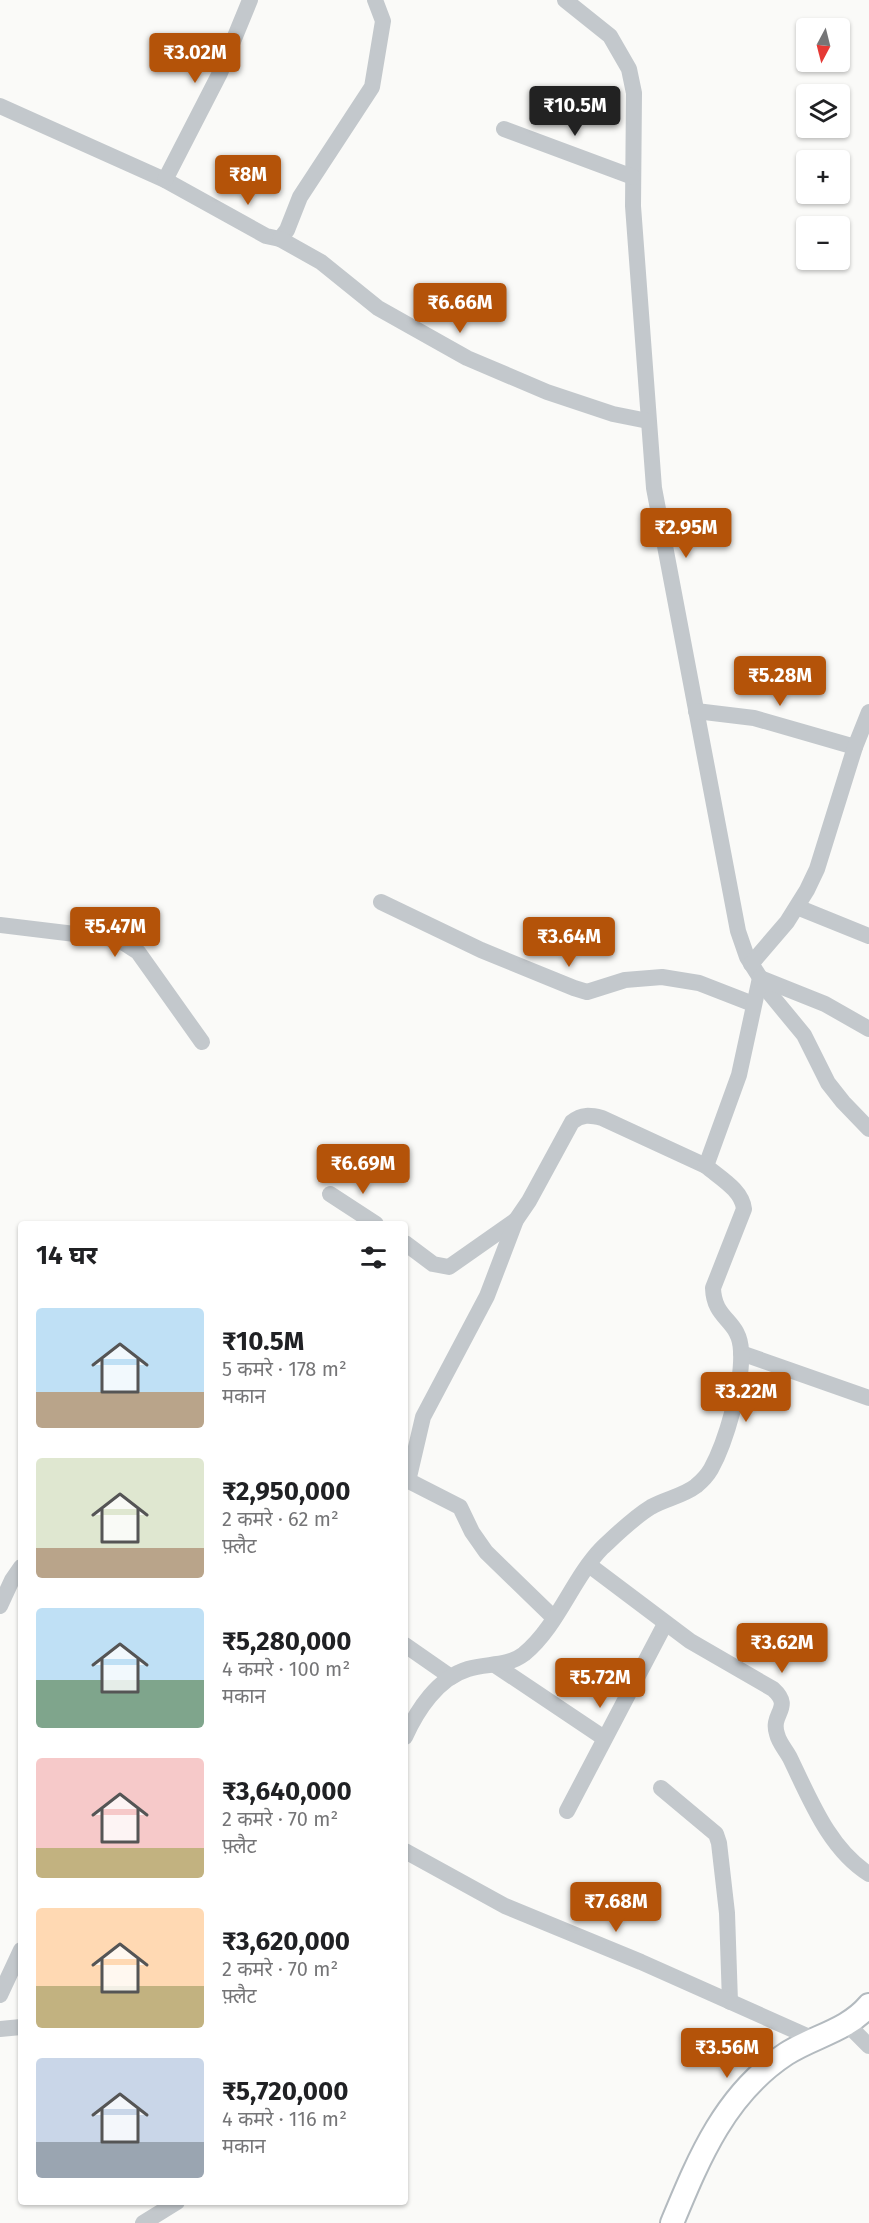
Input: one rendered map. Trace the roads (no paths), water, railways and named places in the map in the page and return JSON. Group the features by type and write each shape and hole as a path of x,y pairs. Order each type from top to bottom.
{"street":[{"path":"165,180 220,73 250,0"},
{"path":"280,239 287,230 300,197 372,87 383,21 375,0"},
{"path":"566,0 585,7 610,36 629,69 634,93 633,206 654,488 738,931 755,971 771,995 804,1035 828,1083 869,1129"},
{"path":"0,106 165,180 266,236 280,239 321,262 378,308 467,358 547,392 614,414 648,421"},
{"path":"504,129 633,177"},
{"path":"696,711 754,718 861,743"},
{"path":"706,1166 739,1075 753,1004 755,971 807,890 822,857 861,743 869,712"},
{"path":"381,902 481,950 587,992 626,980 662,977 699,983 753,1004"},
{"path":"797,907 869,936"},
{"path":"0,925 108,938 124,943 138,952 202,1041"},
{"path":"755,971 825,1004 869,1029"},
{"path":"408,1476 423,1417 487,1296 516,1220 529,1201 572,1122 584,1115 602,1118 706,1166 739,1194 744,1209 713,1288 713,1299 723,1317 734,1325 740,1338 741,1353 737,1391 722,1445 711,1470 693,1488 640,1514 600,1551 554,1618 524,1654 511,1661 468,1669 440,1685 426,1701 408,1732"},
{"path":"330,1194 371,1221"},
{"path":"408,1245 433,1264 449,1267 516,1220"},
{"path":"741,1353 869,1398"},
{"path":"408,1480 460,1507 472,1532 486,1552 554,1618"},
{"path":"589,1565 665,1624 781,1696 783,1704 775,1722 776,1733 789,1755 806,1794 848,1857 869,1874"},
{"path":"0,1606 18,1571"},
{"path":"567,1811 665,1624"},
{"path":"408,1647 452,1677"},
{"path":"495,1665 604,1738"},
{"path":"661,1788 716,1834 719,1843 727,1913 730,2002"},
{"path":"408,1853 505,1906 641,1962 816,2040"},
{"path":"2,1981 18,1955"},
{"path":"672,2223 699,2157 734,2101 758,2076 787,2053 847,2024 869,2005"},
{"path":"847,2024 869,2046"},
{"path":"0,2029 18,2027"},
{"path":"143,2223 172,2205"}]}
